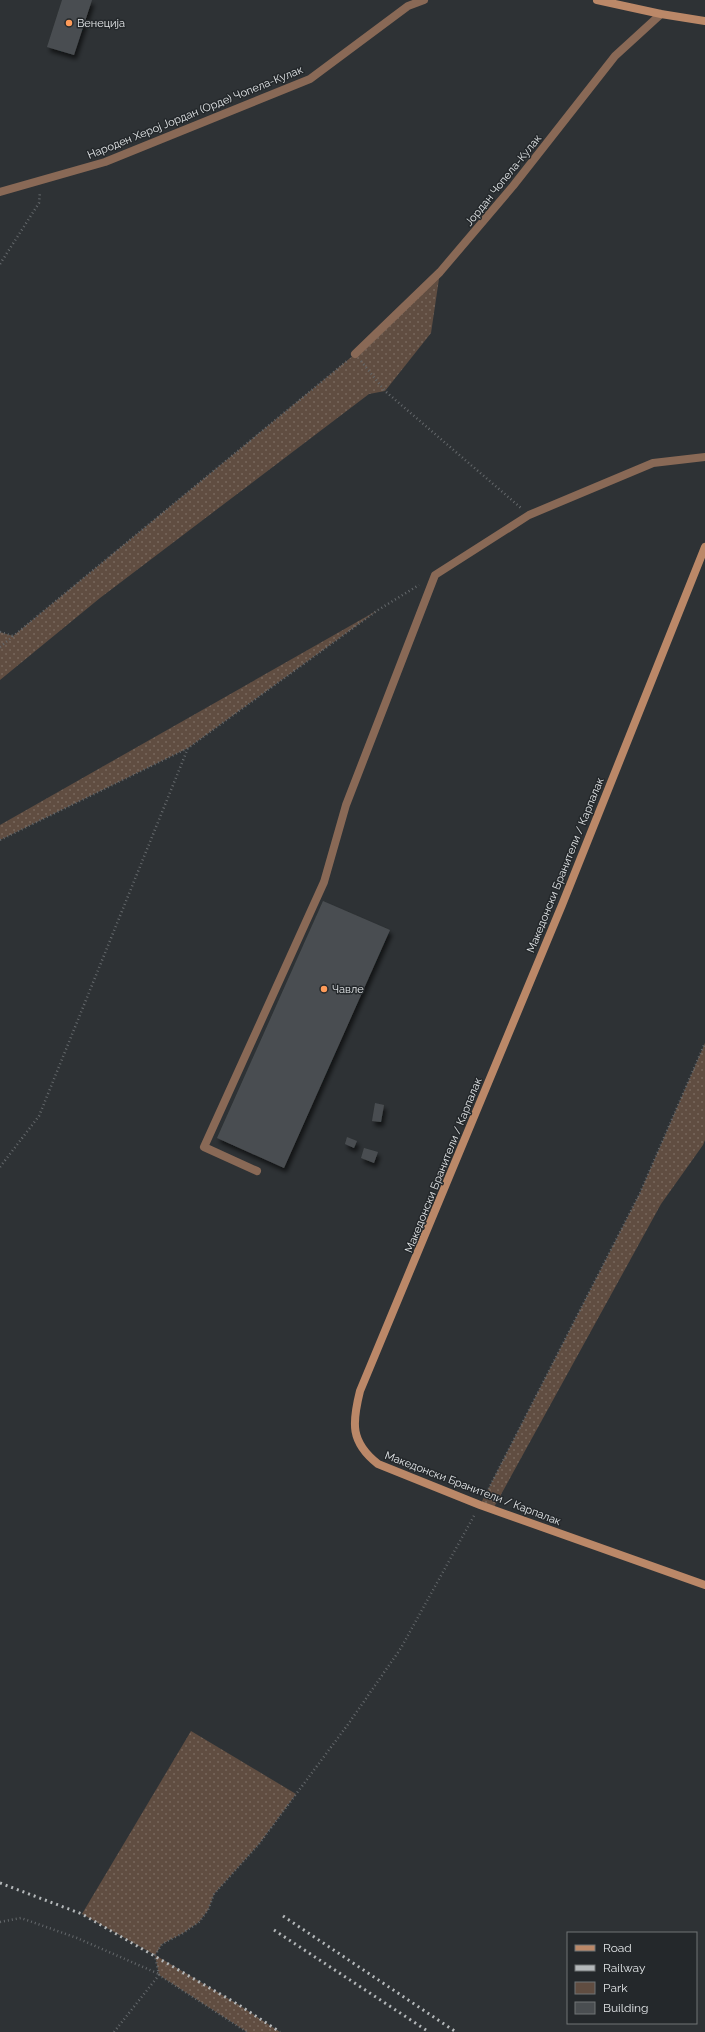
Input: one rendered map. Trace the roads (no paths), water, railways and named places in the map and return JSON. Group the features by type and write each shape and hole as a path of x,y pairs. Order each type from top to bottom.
{"main road":[{"path":"597,0 661,14 705,21"},
{"name":"Македонски Бранители / Карпалак","path":"705,547 562,905 360,1391 354,1413 354,1429 359,1442 366,1454 378,1464 480,1505 705,1584"}],"street":[{"name":"Народен Херој Јордан (Орде) Чопела-Кулак","path":"0,192 105,162 310,79 408,6 424,0"},
{"name":"Јордан Чопела-Кулак","path":"356,354 440,272 513,186 615,56 661,14"},
{"path":"257,1171 204,1147 324,882 346,805 434,575 529,515 653,463 705,457"}],"railway":[{"path":"0,1883 82,1914 239,2005 280,2032"},
{"path":"283,1916 456,2032"},
{"path":"274,1930 429,2032"}],"place":[{"name":"Венеција","path":"69,23"},
{"name":"Чавле","path":"324,989"}]}
